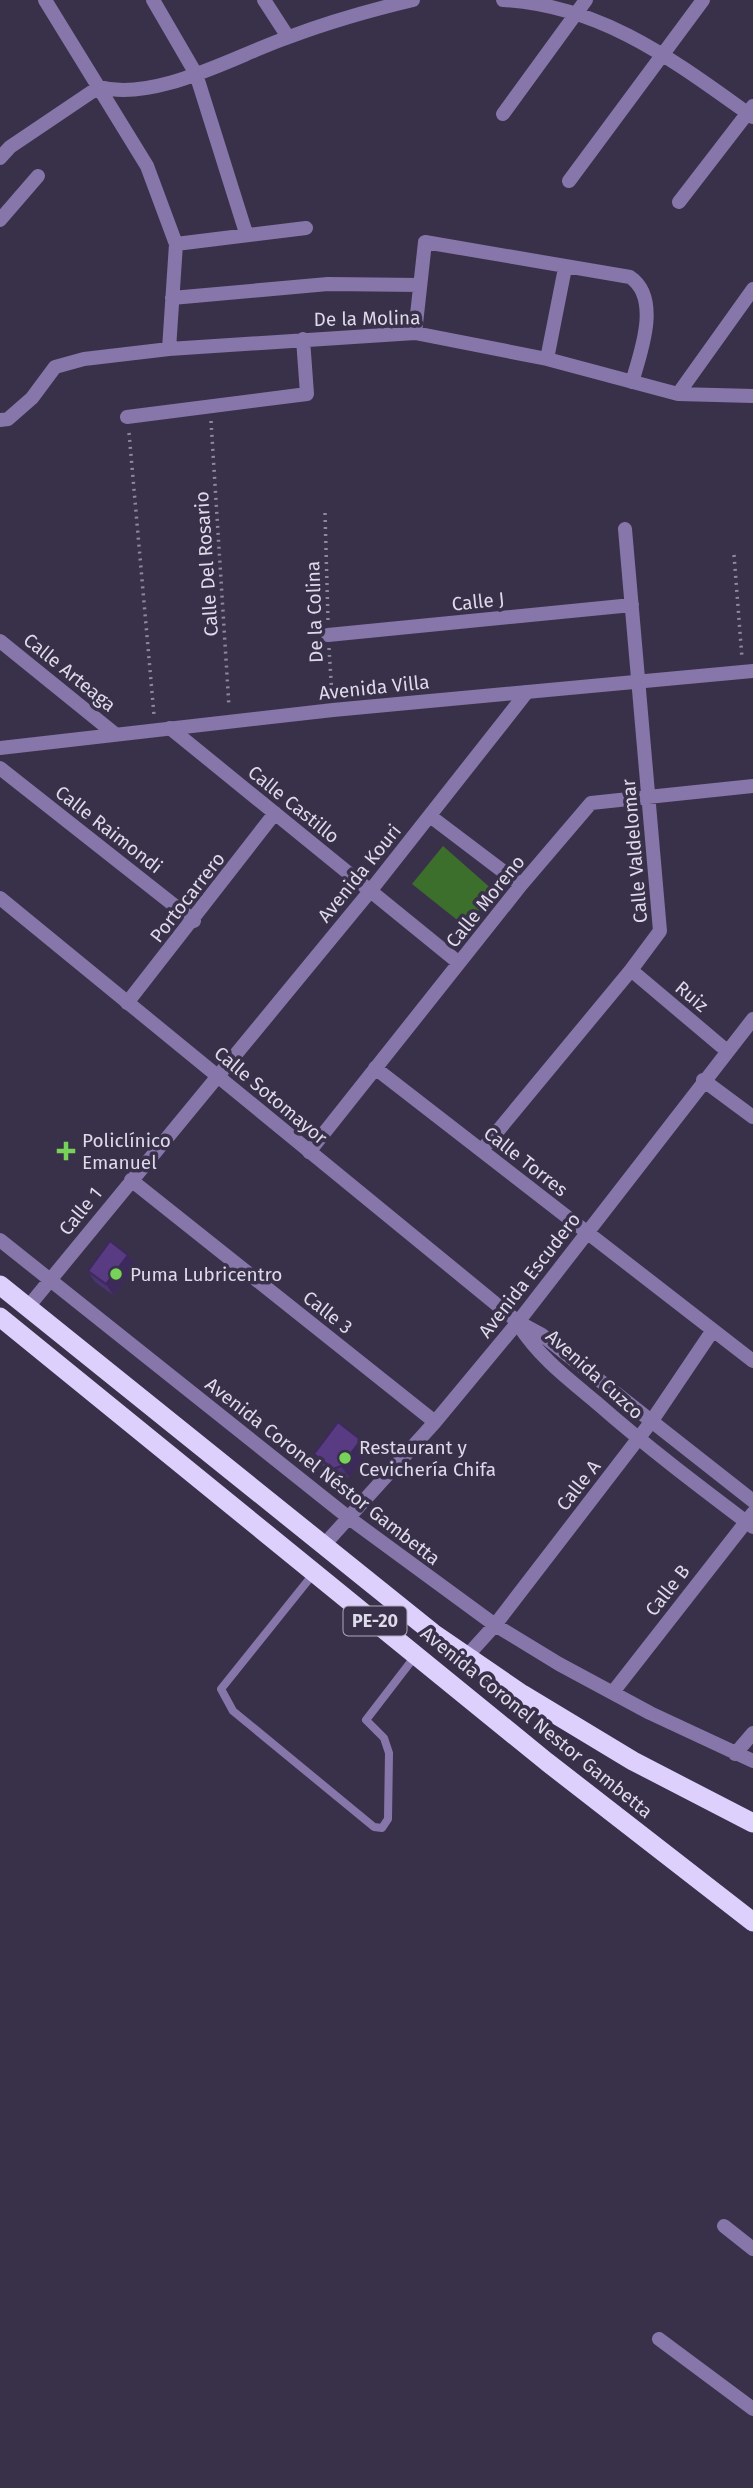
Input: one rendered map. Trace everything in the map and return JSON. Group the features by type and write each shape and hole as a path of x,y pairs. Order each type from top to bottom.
{"highway":[{"name":"Avenida Coronel Nestor Gambetta","path":"0,1285 323,1546 466,1657 633,1761 753,1823"},
{"name":"Avenida Coronel Nestor Gambetta","path":"0,1317 416,1655 753,1922"}],"street":[{"path":"45,0 147,166 176,244 169,349"},
{"path":"153,0 195,74 246,233"},
{"path":"264,0 288,37"},
{"path":"0,158 10,147 99,87 118,92 195,74 288,37 413,0"},
{"path":"503,0 581,6 630,34 751,112 679,202"},
{"path":"569,181 703,0"},
{"path":"503,114 581,6"},
{"path":"0,220 38,176"},
{"path":"176,244 246,233 306,228"},
{"path":"415,333 425,242 630,277 645,292 641,351 632,382"},
{"path":"548,359 565,268"},
{"path":"172,298 328,284 420,285"},
{"path":"678,394 753,289"},
{"name":"De la Molina","path":"0,420 8,419 32,398 55,367 84,359 169,349 415,333 548,359 678,394 753,396"},
{"path":"127,417 307,394 303,339"},
{"name":"Calle Valdelomar","path":"482,1150 631,970 660,930 625,528"},
{"name":"Calle J","path":"328,635 632,605"},
{"name":"Calle Arteaga","path":"0,641 115,734"},
{"name":"Avenida Villa","path":"0,748 333,710 748,671"},
{"name":"Avenida Kouri","path":"218,1076 371,890 527,692"},
{"name":"Calle Castillo","path":"170,727 459,963"},
{"name":"Calle Raimondi","path":"0,768 194,920"},
{"name":"Calle Moreno","path":"309,1152 521,885 591,803 753,786"},
{"name":"Portocarrero","path":"127,1003 275,813"},
{"path":"430,816 521,885"},
{"name":"Calle Sotomayor","path":"0,898 518,1322"},
{"name":"Ruiz","path":"631,970 727,1051"},
{"name":"Avenida Escudero","path":"323,1546 435,1422 518,1322 703,1080 753,1019"},
{"name":"Calle Torres","path":"375,1068 753,1362"},
{"name":"Calle 1","path":"28,1307 218,1076"},
{"path":"703,1080 753,1116"},
{"name":"Calle 3","path":"131,1180 435,1422"},
{"name":"Avenida Coronel Néstor Gambetta","path":"0,1240 349,1518 495,1625 612,1692 753,1761"},
{"name":"Avenida Cuzco","path":"518,1322 542,1335 753,1501"},
{"name":"Avenida Cuzco","path":"518,1322 534,1348 638,1439 751,1520"},
{"name":"Calle A","path":"466,1657 495,1625 651,1422 713,1330"},
{"name":"Calle B","path":"612,1692 751,1520"},
{"path":"735,1754 753,1732"},
{"path":"724,2226 753,2249"},
{"path":"659,2339 753,2409"}],"lane":[{"path":"315,1572 221,1689 233,1711 374,1828 382,1828 388,1819 389,1753 384,1738 366,1720 416,1655"}],"path":[{"name":"Calle Del Rosario","path":"211,405 230,722"},
{"path":"127,417 155,729"},
{"name":"De la Colina","path":"325,513 333,710"},
{"path":"734,555 748,671"}],"green space":[{"path":"443,846 494,891 466,927 412,884"}],"building":[{"path":"110,1241 128,1255 106,1284 88,1271"},
{"path":"338,1422 361,1440 341,1466 333,1469 314,1454"}],"place":[{"name":"Policlínico Emanuel","path":"66,1151"},
{"name":"Puma Lubricentro","path":"116,1274"},
{"name":"Restaurant y Cevichería Chifa","path":"345,1458"}]}
